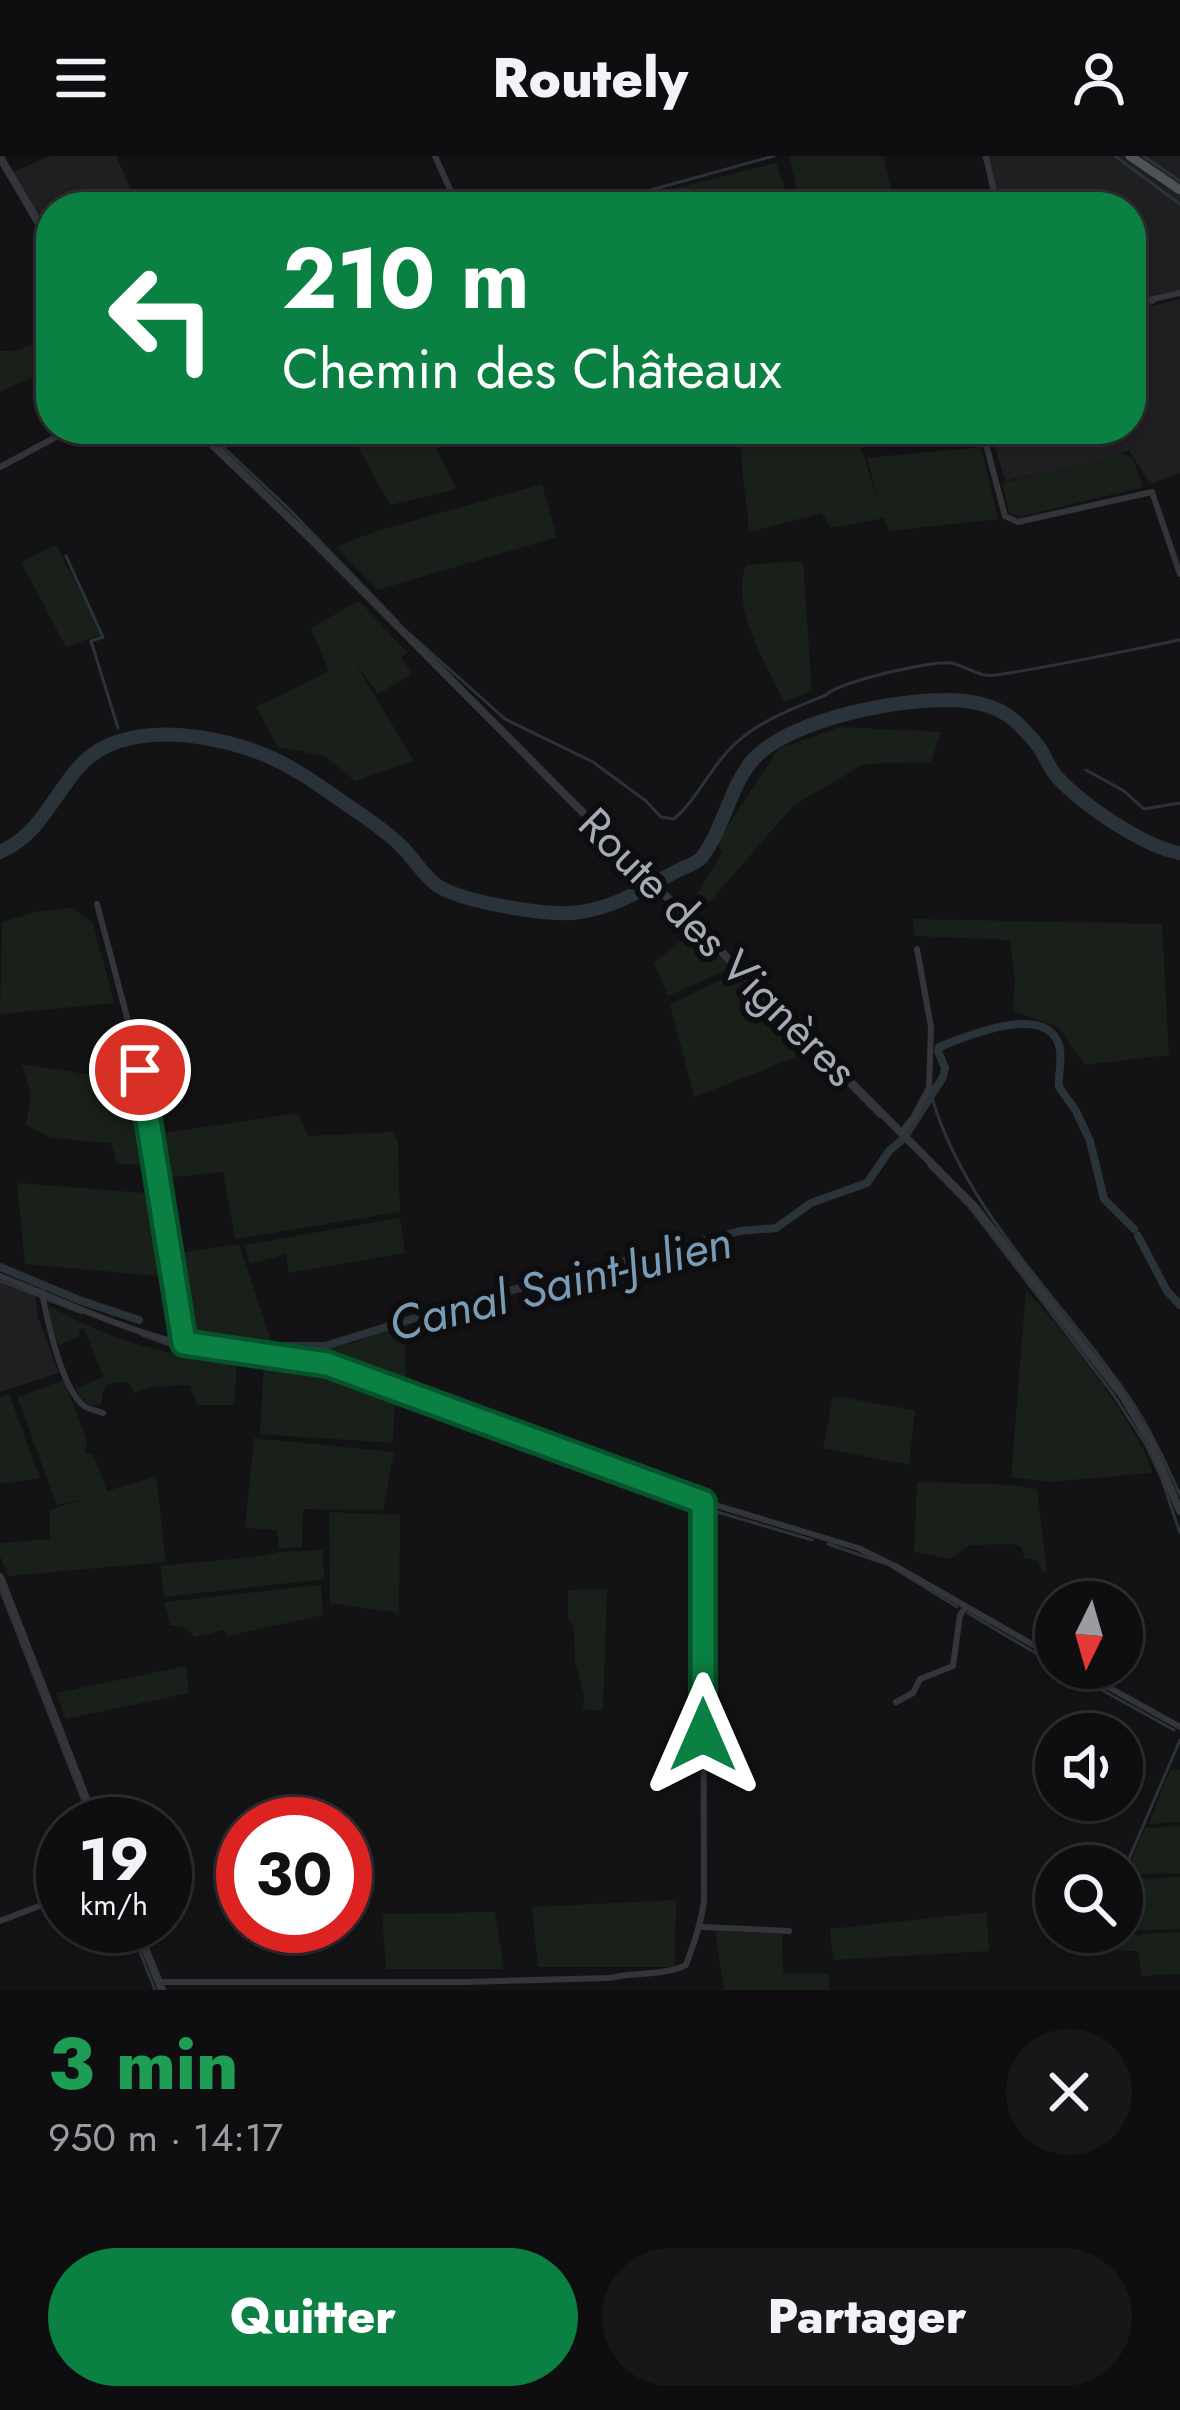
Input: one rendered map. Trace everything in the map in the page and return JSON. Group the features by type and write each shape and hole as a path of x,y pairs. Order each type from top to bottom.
{"main road":[{"path":"1130,156 1180,190"}],"street":[{"path":"435,156 451,192"},
{"path":"986,156 994,192"},
{"path":"0,157 36,218"},
{"path":"1146,301 1180,293"},
{"path":"0,467 43,444"},
{"name":"Route des Vignères","path":"212,444 311,538 974,1206 1122,1395 1151,1443 1180,1511"},
{"path":"986,444 1010,520 1151,492 1180,574"},
{"path":"97,904 140,1070 184,1343"},
{"path":"906,1134 928,1088 931,1027 917,949"},
{"path":"0,1276 165,1340 327,1364 703,1502 858,1548 1035,1646"},
{"path":"42,1292 47,1324 71,1391 86,1408 103,1413"},
{"path":"147,1953 160,1986 609,1978 686,1965 701,1927 704,1901 703,1502"},
{"path":"0,1577 86,1797"},
{"path":"896,1702 913,1693 920,1679 953,1666 960,1616 967,1606"},
{"path":"1112,1689 1180,1727"},
{"path":"0,1922 36,1908"},
{"path":"701,1927 789,1930"}],"shaded area":[{"path":"50,156 116,156 132,192 36,192 36,211 13,172"},
{"path":"789,156 883,156 892,192 797,192"},
{"path":"981,156 1180,156 1180,290 1146,297 1146,192 996,192"},
{"path":"776,163 786,192 668,192"},
{"path":"1180,299 1180,473 1150,484 1129,450 1110,459 1005,481 994,444 1146,444 1146,307"},
{"path":"36,343 36,376 0,392 0,351"},
{"path":"356,444 434,444 456,489 390,505"},
{"path":"742,444 860,444 880,507 867,458 981,447 998,519 889,531 884,518 831,528 822,513 749,532"},
{"path":"1124,454 1133,459 1143,487 1019,517 1009,512 1002,483"},
{"path":"542,484 557,537 377,590 336,547 374,532"},
{"path":"56,545 102,634 66,647 21,562"},
{"path":"803,561 812,691 784,702 752,635 742,582 746,565"},
{"path":"359,601 408,653 401,657 412,674 378,694 354,661 414,761 355,781 325,756 278,747 256,707 329,671 311,628"},
{"path":"840,727 941,732 931,762 864,764 793,806 708,904 688,910 722,852 717,843 778,749"},
{"path":"72,908 93,923 114,1003 0,1014 2,922"},
{"path":"912,919 1162,924 1169,1055 1085,1065 1058,1027 1013,1011 1010,940 915,936"},
{"path":"693,931 731,968 668,996 654,963"},
{"path":"733,974 805,1046 804,1054 694,1097 670,1004"},
{"path":"22,1064 138,1082 152,1165 117,1164 111,1143 51,1138 26,1125 31,1095"},
{"path":"298,1113 308,1136 392,1132 398,1142 400,1212 235,1239 223,1172 165,1178 159,1134"},
{"path":"17,1183 158,1194 170,1277 25,1264"},
{"path":"400,1218 405,1253 289,1273 286,1254 250,1264 244,1245"},
{"path":"239,1244 271,1341 185,1328 172,1254"},
{"path":"0,1282 35,1296 59,1373 0,1392"},
{"path":"1026,1290 1118,1407 1152,1473 1048,1482 1011,1477"},
{"path":"48,1305 139,1345 237,1364 234,1405 197,1405 189,1385 134,1393 124,1382 108,1384 101,1405 88,1404 75,1388 104,1377 84,1329 79,1329 80,1336 59,1345"},
{"path":"406,1323 405,1379 319,1354 320,1350 358,1342"},
{"path":"264,1362 318,1370 395,1394 393,1443 260,1434"},
{"path":"64,1380 87,1441 85,1453 94,1456 107,1491 156,1476 166,1562 8,1576 0,1543 50,1539 50,1510 83,1499 57,1505 17,1397"},
{"path":"9,1394 40,1478 0,1484 0,1397"},
{"path":"833,1396 915,1410 909,1465 823,1448"},
{"path":"254,1438 394,1452 383,1510 303,1509 302,1547 279,1548 277,1530 245,1528"},
{"path":"917,1482 1037,1489 1047,1571 1035,1559 1025,1559 1022,1548 1013,1544 969,1545 951,1559 914,1552"},
{"path":"329,1512 400,1515 399,1613 330,1603"},
{"path":"323,1550 324,1579 164,1597 160,1566"},
{"path":"321,1585 323,1615 227,1636 224,1630 195,1637 184,1627 170,1625 164,1602"},
{"path":"607,1589 603,1711 583,1709 574,1626 568,1620 568,1590"},
{"path":"186,1666 189,1693 66,1719 56,1693"},
{"path":"1170,1770 1180,1770 1180,1822 1149,1824"},
{"path":"1180,1826 1180,1873 1143,1874 1143,1845 1138,1845 1145,1828"},
{"path":"1180,1877 1180,1929 1143,1930 1143,1879"},
{"path":"676,1900 675,1967 538,1967 532,1907"},
{"path":"495,1912 504,1969 386,1969 382,1914"},
{"path":"987,1912 989,1951 833,1960 830,1929"},
{"path":"715,1931 782,1934 783,1973 828,1974 830,1990 724,1990"},
{"path":"1180,1932 1180,1974 1141,1976 1143,1934"}],"waterway":[{"path":"643,192 774,156"},
{"path":"1115,156 1180,204"},
{"path":"1143,156 1180,181"},
{"path":"1146,304 1154,302"},
{"path":"220,444 398,622"},
{"path":"66,556 103,637 91,641 118,728"},
{"path":"409,633 505,719 593,762 661,817 674,819 727,752 749,733 848,684 941,663 996,675 1180,640"},
{"path":"0,852 32,829 91,756 129,739 178,735 255,751 298,772 380,828 433,882 450,892 528,910 580,912 619,901 700,859 744,772 769,746 852,713 942,700 978,703 1007,715 1083,800 1132,834 1180,853"},
{"path":"1086,770 1124,791 1144,809 1180,803"},
{"path":"735,971 880,1117"},
{"name":"Canal Saint-Julien","path":"908,1132 943,1077 939,1047 1018,1024 1048,1030 1059,1045 1059,1087 1090,1141 1104,1199 1134,1229"},
{"path":"932,1098 968,1180 1019,1255 1129,1397 1180,1495"},
{"name":"Canal Saint-Julien","path":"187,1332 277,1346 325,1346 470,1301 740,1231 776,1228 811,1203 867,1183 903,1139"},
{"path":"929,1166 971,1209 1113,1394 1146,1445 1180,1533"},
{"name":"Canal Saint-Julien","path":"1138,1236 1167,1291 1180,1305"},
{"name":"Canal Saint-Julien","path":"0,1267 139,1320"},
{"path":"0,1281 82,1313"},
{"name":"Canal Saint-Julien","path":"173,1329 180,1331"},
{"path":"142,1335 175,1347 338,1371 400,1393"},
{"path":"482,1424 529,1442"},
{"path":"583,1462 697,1507"},
{"path":"707,1509 812,1540"},
{"path":"828,1544 883,1563"},
{"path":"892,1567 957,1607"},
{"path":"0,1589 81,1797"},
{"path":"968,1613 1035,1653"},
{"path":"1100,1689 1174,1730"},
{"path":"1135,1845 1180,1740"},
{"path":"141,1953 155,1990"}],"route":[{"path":"140,1070 184,1343 327,1364 703,1502 703,1735"}]}
